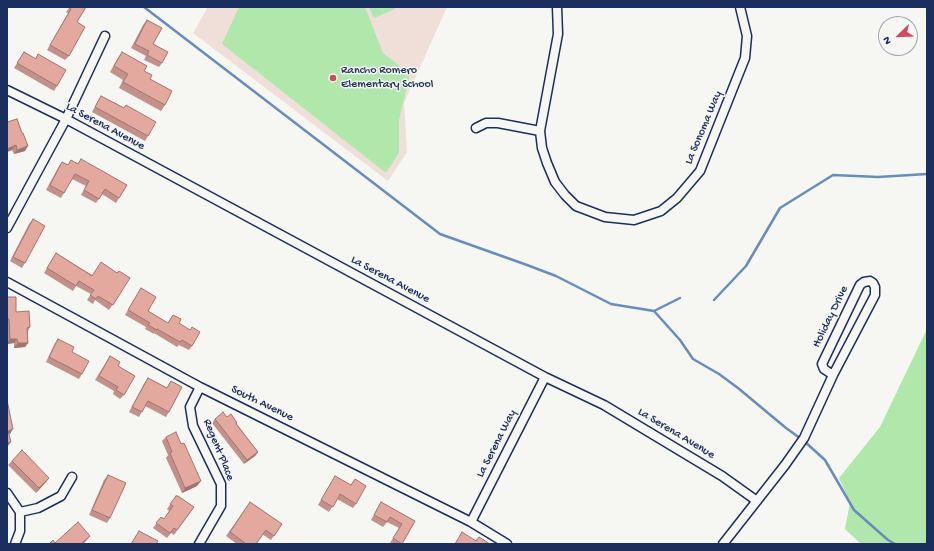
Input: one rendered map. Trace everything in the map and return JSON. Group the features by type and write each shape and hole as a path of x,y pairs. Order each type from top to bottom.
{"street":[{"name":"La Sonoma Way","path":"557,7 558,34 540,131 542,148 547,164 555,182 576,206 605,217 634,220 661,211 677,198 700,171 745,58 746,36 740,7"},
{"path":"7,228 66,119 105,36"},
{"name":"La Serena Avenue","path":"7,90 66,119 545,377 604,406 657,436 722,476 757,501"},
{"path":"476,128 486,123 498,123 540,131"},
{"name":"Holiday Drive","path":"723,544 803,440 833,375 875,295 875,287 870,281 864,282 860,285 822,364 824,369 833,375"},
{"name":"South Avenue","path":"7,282 200,387 471,522 507,544"},
{"name":"La Serena Way","path":"471,522 545,377"},
{"name":"Regent Place","path":"199,544 221,506 221,484 193,426 190,407 200,387"},
{"path":"20,512 38,508 61,496 72,477"},
{"path":"7,493 20,512 20,531 15,544"}],"shaded area":[{"name":"Rancho Romero Elementary School","path":"208,7 447,7 404,103 407,152 388,181 193,33"}],"green space":[{"name":"Rancho Romero Elementary School","path":"239,7 365,7 383,53 410,74 399,120 399,153 386,173 222,44"},
{"path":"369,7 394,7 395,9 374,18"},
{"path":"927,329 927,544 861,544 845,529 850,502 839,478 880,427"}],"building":[{"path":"86,7 77,22 85,27 69,56 50,45 71,9 69,8"},
{"path":"147,20 162,28 153,44 168,52 162,63 147,55 149,51 135,44"},
{"path":"24,52 36,59 38,54 66,70 57,86 17,63"},
{"path":"122,52 147,66 144,71 152,75 150,79 172,91 165,105 123,82 128,74 114,66"},
{"path":"101,96 124,108 126,105 156,122 148,136 95,107"},
{"path":"17,119 28,146 17,150 16,145 7,149 7,122"},
{"path":"81,159 127,185 119,198 105,189 99,199 84,190 89,181 75,174 64,193 50,185 62,162 68,165 71,160 78,164"},
{"path":"33,219 45,226 25,263 13,257"},
{"path":"56,253 92,276 101,262 117,273 119,271 130,278 113,305 98,296 96,299 90,295 94,290 79,281 76,286 47,268"},
{"path":"141,288 156,297 148,311 168,323 173,315 181,319 179,323 190,330 192,327 200,332 192,346 182,340 180,342 148,325 150,323 128,310"},
{"path":"7,297 16,297 16,312 29,311 30,327 27,328 28,343 18,343 17,339 10,339 9,319 7,319"},
{"path":"58,339 74,347 72,352 89,361 82,374 49,357"},
{"path":"110,356 120,362 118,366 135,376 124,395 116,390 118,387 99,376"},
{"path":"148,378 167,388 171,381 182,387 169,412 148,401 142,412 132,407"},
{"path":"7,400 13,429 8,431 11,442 7,443"},
{"path":"223,412 227,417 231,414 237,423 236,424 258,452 247,460 215,419"},
{"path":"176,432 181,444 184,443 201,481 185,488 170,453 172,452 166,437"},
{"path":"22,450 49,478 39,488 12,461"},
{"path":"108,475 126,483 110,518 92,510"},
{"path":"335,476 351,485 355,479 366,486 356,504 340,494 333,507 321,500"},
{"path":"176,496 194,507 177,530 174,528 170,533 156,523 161,517 164,519 173,506 170,504"},
{"path":"250,502 282,524 274,536 266,530 256,544 244,544 245,543 230,532"},
{"path":"381,502 415,521 402,544 393,538 402,524 390,517 387,522 374,515"},
{"path":"78,522 90,536 81,544 49,544 53,540 55,543"},
{"path":"139,531 158,541 156,544 131,544"},
{"path":"462,532 476,541 479,537 490,544 455,544"}],"waterway":[{"path":"144,7 440,234 556,276 611,304 654,311 680,298"},
{"path":"714,300 746,266 780,208 833,175 878,177 927,174"},
{"path":"654,311 680,340 693,359 719,374 738,388 804,441 825,460 854,510 888,540 895,544"}],"place":[{"name":"Rancho Romero Elementary School","path":"333,78"}]}
